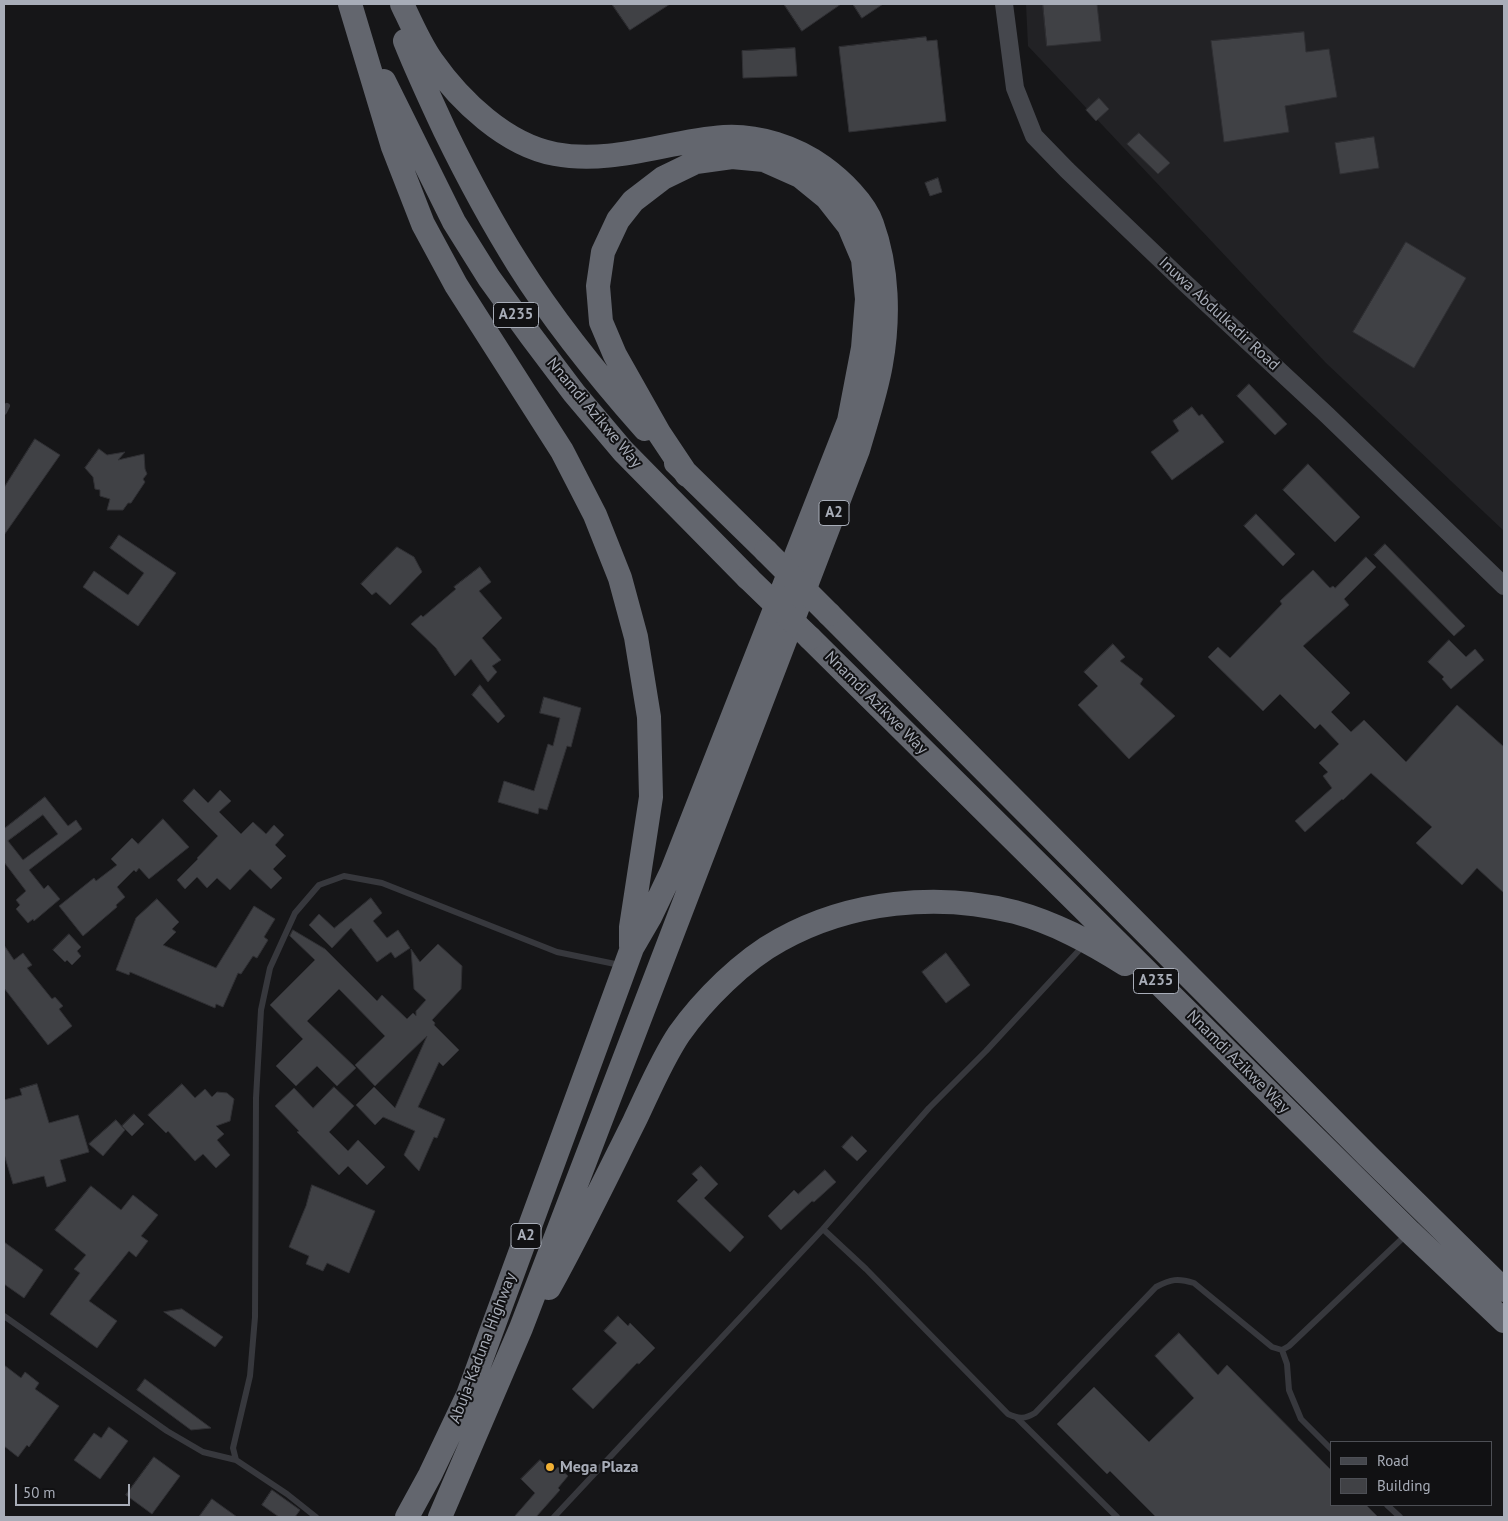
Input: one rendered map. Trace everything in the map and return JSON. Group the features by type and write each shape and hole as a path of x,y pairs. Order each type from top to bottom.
{"highway":[{"name":"A2","path":"350,4 393,147 423,224 456,286 562,451 595,515 620,578 636,637 649,726 651,797 628,957"},
{"name":"Nnamdi Azikwe Way","path":"356,4 383,78 454,222 489,278 574,392 622,451 748,578 1410,1232 1504,1321"},
{"name":"Nnamdi Azikwe Way","path":"391,4 408,48 461,163 484,207 518,264 563,330 606,384 688,475 1504,1290"},
{"name":"A2","path":"402,4 431,60 454,90 477,112 501,130 524,143 554,154 582,157 626,154 724,137 756,139 809,157 836,176 856,198 872,223 886,293 885,330 881,364 858,450 521,1328"},
{"path":"628,957 672,871 849,421 863,348 867,299 863,259 849,226 827,198 800,176 764,160 732,157 696,162 663,178 633,201 618,220 603,252 598,286 601,322 615,355 659,434 688,475"},
{"path":"521,1328 543,1300 571,1249 654,1081 679,1035 698,1010 723,983 747,962 779,940 840,915 872,907 947,902 1014,912 1053,924 1088,941 1162,987"},
{"name":"Abuja-Kaduna Highway","path":"407,1517 430,1475 468,1396 628,957"},
{"name":"Abuja-Kaduna Highway","path":"440,1517 521,1328"}],"street":[{"name":"Inuwa Abdulkadir Road","path":"1004,4 1015,88 1034,136 1164,263 1327,415 1504,586"}],"lane":[{"path":"236,1460 232,1448 250,1376 255,1317 256,1098 261,1010 270,968 295,913 319,885 344,876 382,883 557,952 628,957"},
{"path":"554,1517 824,1229 929,1108 986,1051 1088,941"},
{"path":"824,1229 866,1269 1008,1414 1017,1418 1117,1517"},
{"path":"1017,1418 1026,1418 1035,1413 1156,1287 1166,1282 1180,1279 1194,1283 1272,1347 1282,1350 1289,1346 1410,1232"},
{"path":"4,1316 167,1431 203,1452 236,1460 287,1494 316,1517"},
{"path":"1282,1350 1287,1364 1289,1390 1301,1419 1330,1448"},
{"path":"1388,1506 1400,1517"}],"shaded area":[{"path":"1026,4 1504,4 1504,531 1326,363 1028,46"}],"building":[{"path":"612,4 670,4 630,30"},
{"path":"784,4 841,4 802,31"},
{"path":"853,4 883,4 862,18"},
{"path":"1043,4 1097,4 1101,41 1047,46"},
{"path":"1304,32 1306,52 1329,49 1337,97 1285,106 1289,132 1224,142 1211,41"},
{"path":"926,37 927,41 937,40 946,121 849,132 839,47"},
{"path":"795,48 797,76 743,78 742,51"},
{"path":"1099,98 1109,109 1096,121 1086,110"},
{"path":"1139,133 1170,163 1158,174 1127,144"},
{"path":"1374,137 1379,168 1340,174 1335,143"},
{"path":"938,178 942,192 930,196 925,183"},
{"path":"1406,242 1466,278 1414,368 1353,332"},
{"path":"1249,384 1287,424 1275,435 1237,396"},
{"path":"1192,407 1199,416 1202,414 1224,442 1172,480 1151,452 1179,431 1173,421"},
{"path":"35,439 60,455 4,535 4,488"},
{"path":"99,449 107,455 125,452 118,460 144,454 147,474 143,479 145,482 131,503 128,503 123,510 107,510 110,499 100,496 100,490 95,489 93,477 85,468"},
{"path":"1308,464 1360,517 1335,542 1283,490"},
{"path":"1256,514 1295,554 1283,566 1244,526"},
{"path":"119,535 176,573 138,626 83,587 94,571 128,595 144,573 110,548"},
{"path":"1385,544 1465,626 1454,636 1374,555"},
{"path":"397,547 414,557 422,572 390,605 376,592 372,595 361,584"},
{"path":"1366,557 1376,567 1344,599 1349,605 1303,646 1350,693 1331,712 1351,732 1364,720 1406,762 1457,705 1504,747 1504,893 1477,868 1462,885 1416,843 1432,827 1371,773 1305,832 1295,821 1332,788 1323,776 1328,772 1319,763 1339,744 1320,724 1315,729 1280,694 1263,711 1208,657 1218,647 1230,658 1282,604 1280,601 1313,570 1330,588 1333,586 1335,588"},
{"path":"480,567 491,582 479,591 502,618 482,638 501,660 492,666 497,672 488,682 471,659 455,676 436,648 411,624 421,615 423,617 456,589 454,587"},
{"path":"1449,640 1466,657 1475,649 1484,660 1451,689 1442,679 1444,677 1428,662"},
{"path":"1113,644 1125,657 1120,661 1143,679 1140,684 1175,716 1129,759 1078,705 1098,686 1084,672"},
{"path":"480,685 505,716 498,723 472,695"},
{"path":"544,697 581,708 571,747 567,746 547,810 539,808 538,814 498,802 504,781 534,791 548,744 553,746 560,718 540,713"},
{"path":"194,789 208,803 220,790 231,801 219,812 241,834 253,822 266,834 274,825 284,835 275,845 286,856 273,869 282,878 271,889 250,869 230,890 217,878 207,888 197,877 185,889 177,880 218,836 183,801"},
{"path":"45,797 68,826 76,820 82,829 29,870 44,889 48,885 60,899 34,921 33,919 28,923 16,909 20,905 16,900 26,891 4,862 4,829","holes":["43,815 58,834 23,860 8,841"]},
{"path":"163,819 189,847 149,879 139,868 136,872 134,870 117,887 125,897 116,905 117,907 83,936 59,906 94,878 96,881 117,865 111,859 132,838 138,844"},
{"path":"371,898 382,913 373,921 387,938 398,930 410,948 395,958 391,952 377,962 351,928 332,948 309,925 319,914 334,928"},
{"path":"157,899 179,922 172,929 176,932 163,945 216,968 254,906 275,919 264,937 268,940 257,958 253,956 241,974 238,973 223,1007 216,1004 215,1008 130,972 129,975 116,970 136,918"},
{"path":"293,930 325,949 377,1001 382,995 407,1019 413,1013 416,1016 416,1011 426,1000 414,989 411,949 420,962 438,944 462,966 461,989 432,1020 435,1023 434,1025 459,1050 443,1066 439,1062 418,1107 445,1119 437,1138 434,1137 419,1171 404,1155 415,1131 383,1117 375,1125 356,1105 374,1087 395,1108 427,1036 375,1086 355,1065 385,1036 339,989 307,1021 356,1068 337,1086 317,1066 296,1086 276,1066 303,1039 270,1005 315,960 290,936"},
{"path":"69,934 81,947 77,951 81,956 72,965 67,960 65,962 53,950"},
{"path":"4,945 14,960 23,953 32,965 27,968 52,999 55,997 63,1006 59,1009 72,1026 48,1045 4,988"},
{"path":"946,953 970,985 946,1003 922,972"},
{"path":"37,1084 49,1123 78,1115 89,1152 60,1160 66,1181 47,1187 44,1176 13,1184 4,1154 4,1100 22,1095 20,1089"},
{"path":"182,1084 195,1098 205,1089 212,1097 217,1092 227,1093 234,1099 230,1121 216,1126 224,1134 217,1140 230,1155 216,1168 203,1154 195,1161 168,1131 166,1133 148,1115"},
{"path":"334,1087 354,1106 329,1132 348,1151 358,1140 385,1167 367,1185 348,1166 339,1175 297,1132 299,1131 275,1106 294,1088 313,1108"},
{"path":"134,1114 144,1124 132,1136 122,1126"},
{"path":"116,1120 125,1130 103,1156 89,1144"},
{"path":"852,1136 867,1151 857,1161 842,1147"},
{"path":"701,1166 718,1184 704,1198 744,1237 730,1252 677,1201 698,1180 692,1174"},
{"path":"825,1170 836,1182 781,1230 768,1216 794,1190 798,1194"},
{"path":"312,1185 375,1211 349,1273 327,1263 323,1271 306,1264 309,1256 289,1247 306,1206"},
{"path":"91,1186 121,1210 133,1195 158,1215 141,1236 148,1241 136,1257 129,1251 89,1301 117,1321 97,1348 50,1314 80,1273 74,1269 86,1255 55,1230"},
{"path":"4,1242 43,1270 24,1298 4,1284"},
{"path":"182,1309 223,1337 215,1347 164,1312"},
{"path":"618,1316 628,1326 630,1323 655,1348 639,1364 637,1363 593,1409 572,1389 617,1343 604,1331"},
{"path":"1179,1333 1218,1375 1227,1365 1330,1469 1330,1506 1367,1506 1378,1517 1156,1517 1110,1471 1107,1474 1057,1424 1094,1387 1149,1442 1194,1398 1155,1356"},
{"path":"4,1365 21,1378 25,1372 39,1383 35,1389 59,1406 29,1447 27,1445 18,1457 4,1446"},
{"path":"145,1379 211,1428 191,1430 137,1390"},
{"path":"109,1427 128,1441 100,1479 74,1460 94,1433 101,1438"},
{"path":"154,1457 180,1476 152,1514 126,1495"},
{"path":"540,1460 553,1472 558,1467 568,1476 558,1488 560,1490 536,1517 514,1517 535,1493 521,1479"},
{"path":"272,1490 300,1510 295,1517 279,1517 262,1505"},
{"path":"212,1499 237,1517 199,1517"}],"place":[{"name":"Mega Plaza","path":"550,1467"}]}
